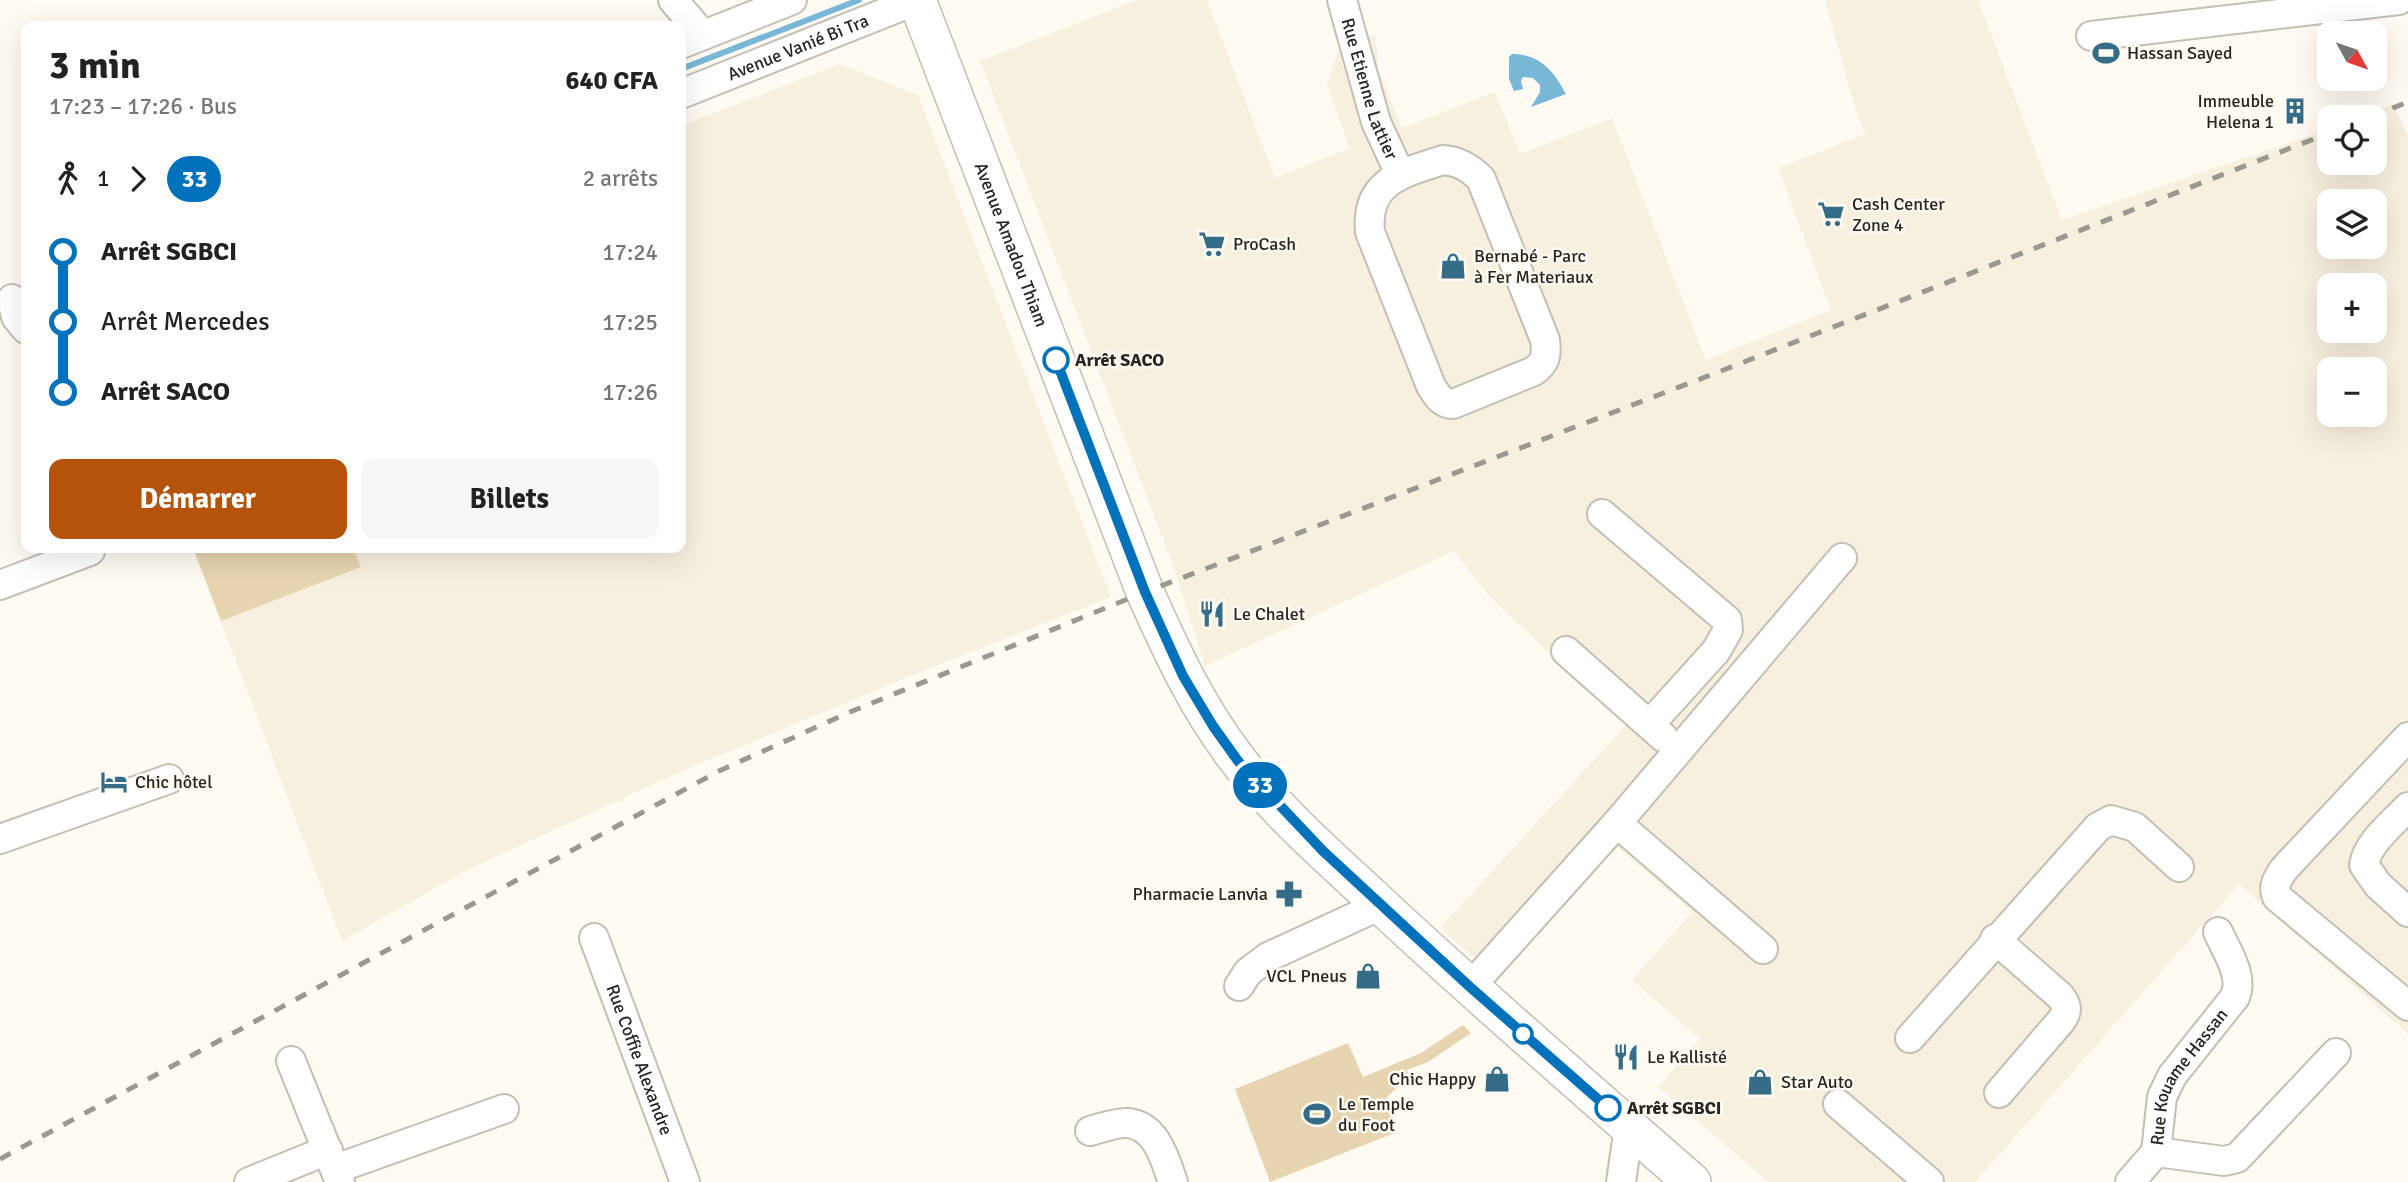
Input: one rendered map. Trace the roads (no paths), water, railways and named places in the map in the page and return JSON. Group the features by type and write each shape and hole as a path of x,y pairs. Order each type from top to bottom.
{"main road":[{"name":"Avenue Amadou Thiam","path":"917,0 1140,579 1183,676 1213,726 1238,761 1306,834 1470,987 1692,1182"}],"street":[{"path":"673,0 678,4 685,21"},
{"path":"692,40 792,0"},
{"name":"Avenue Vanié Bi Tra","path":"686,92 917,0"},
{"name":"Rue Etienne Lattier","path":"1342,0 1376,122 1401,174"},
{"path":"2091,36 2399,0"},
{"path":"1443,160 1454,161 1473,171 1481,179 1545,340 1547,353 1544,363 1534,371 1462,402 1447,404 1440,400 1431,386 1370,232 1369,207 1385,185 1401,174 1443,160"},
{"path":"13,299 16,317 21,324"},
{"path":"0,337 21,331"},
{"path":"1602,514 1727,620 1728,630 1724,640 1650,724"},
{"path":"0,585 85,553"},
{"path":"1470,987 1617,824 1842,558"},
{"path":"1566,651 1678,752"},
{"path":"2408,737 2284,869 2276,880 2275,893 2408,1006"},
{"path":"0,839 169,779"},
{"path":"2408,807 2372,846 2364,865 2378,885 2408,912"},
{"path":"1910,1038 1995,939 2098,827 2112,820 2135,827 2179,867"},
{"path":"1617,824 1763,949"},
{"path":"1239,986 1248,972 1268,957 1381,905"},
{"name":"Rue Kouame Hassan","path":"2130,1182 2156,1152 2162,1097 2172,1076 2235,998 2239,988 2237,975 2218,932"},
{"name":"Rue Coffie Alexandre","path":"594,937 685,1182"},
{"path":"1995,939 2060,996 2066,1003 2067,1010 2060,1022 1999,1093"},
{"path":"2156,1152 2224,1161 2236,1158 2336,1053"},
{"path":"291,1061 335,1167"},
{"path":"1839,1104 1929,1182"},
{"path":"248,1182 335,1167 505,1109"},
{"path":"1090,1130 1129,1123 1146,1131 1156,1139 1173,1182"},
{"path":"1620,1182 1629,1127"}],"water":[{"path":"1512,54 1531,57 1545,65 1566,94 1531,107 1540,92 1540,85 1533,78 1523,77 1523,89 1514,91 1509,79 1509,57"}],"waterway":[{"path":"686,67 859,0"}],"railway":[{"path":"2387,110 2408,102"},
{"path":"0,1159 719,771 850,712 1145,592 1721,371 2317,138"}],"place":[{"name":"Hassan Sayed","path":"2106,53"},
{"name":"Immeuble Helena 1","path":"2295,111"},
{"name":"Cash Center Zone 4","path":"1831,214"},
{"name":"ProCash","path":"1212,244"},
{"name":"Bernabé - Parc à Fer Materiaux","path":"1453,266"},
{"name":"Arrêt SACO","path":"1056,360"},
{"name":"Le Chalet","path":"1212,614"},
{"name":"Chic hôtel","path":"114,782"},
{"name":"Pharmacie Lanvia","path":"1289,894"},
{"name":"VCL Pneus","path":"1368,976"},
{"name":"Le Kallisté","path":"1626,1057"},
{"name":"Chic Happy","path":"1497,1079"},
{"name":"Star Auto","path":"1760,1082"},
{"name":"Arrêt SGBCI","path":"1608,1108"},
{"name":"Le Temple du Foot","path":"1317,1114"}]}
